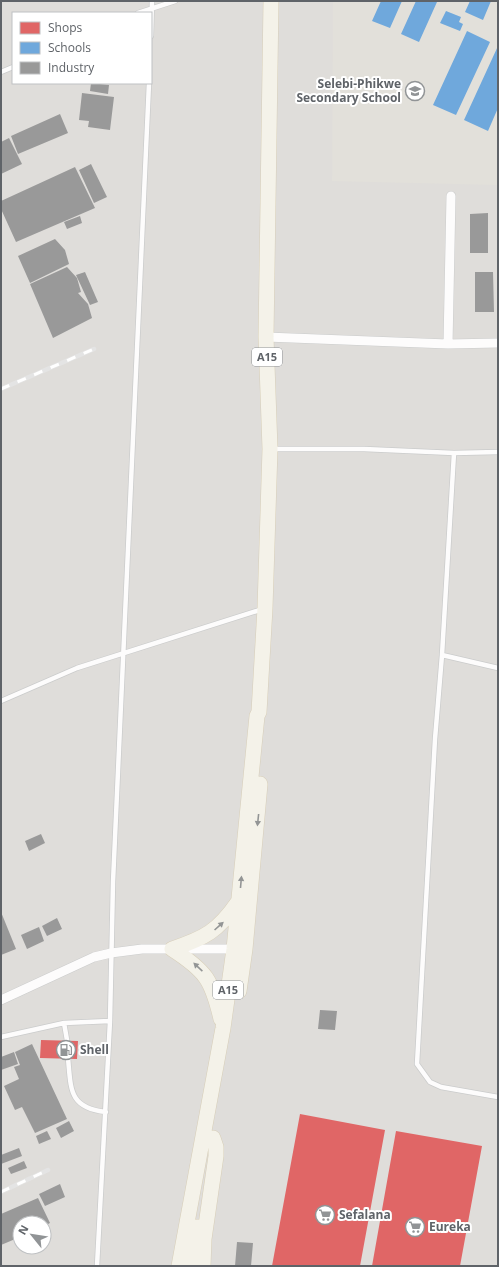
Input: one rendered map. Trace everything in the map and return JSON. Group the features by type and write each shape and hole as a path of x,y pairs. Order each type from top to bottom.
{"main road":[{"name":"A15","path":"190,1266 232,1038 239,949 239,901 257,716 259,712 265,608 270,449 266,337 271,1"},
{"name":"A15","path":"180,1266 223,1028 239,949 259,810 261,717 259,712"},
{"path":"172,949 200,938 223,924 239,901"},
{"path":"172,949 198,966 207,977 214,990 223,1028"},
{"path":"203,1266 204,1239 216,1156 216,1147 213,1138"}],"street":[{"path":"448,344 451,196"},
{"path":"266,337 448,344 498,343"},
{"path":"1,1000 94,957 111,953 172,949 239,949"}],"lane":[{"path":"152,1 152,12"},
{"path":"141,12 175,1"},
{"path":"1,72 12,67"},
{"path":"97,1266 106,1112 111,953 149,84"},
{"path":"270,449 364,449 454,453 498,452"},
{"path":"454,453 442,655 435,739 416,1064 430,1082 441,1087 498,1097"},
{"path":"1,701 77,668 265,608"},
{"path":"442,655 498,668"},
{"path":"1,1037 64,1023 110,1021"},
{"path":"64,1023 67,1040"},
{"path":"68,1058 71,1090 75,1099 83,1106 92,1110 106,1112"}],"shaded area":[{"path":"1,1 498,1 498,1266 1,1266"},
{"name":"Selebi-Phikwe Secondary School","path":"333,1 498,1 498,185 332,181"}],"building: Shops":[{"path":"41,1040 78,1041 77,1059 40,1058"},
{"path":"300,1114 385,1130 360,1266 272,1266"},
{"path":"396,1131 482,1146 460,1266 372,1266"}],"building: Schools":[{"path":"381,1 402,1 390,28 372,21"},
{"path":"416,1 437,2 419,42 401,34"},
{"path":"470,1 491,1 483,20 465,12"},
{"path":"446,11 461,17 459,22 463,24 460,31 440,23"},
{"path":"467,31 490,42 456,115 433,105"},
{"path":"498,46 498,108 488,131 464,120"}],"building: Industry":[{"path":"91,84 109,85 108,94 90,91"},
{"path":"82,93 114,97 110,130 88,127 89,121 79,120"},
{"path":"60,114 68,133 18,154 11,136"},
{"path":"9,138 22,164 1,174 1,142"},
{"path":"91,164 107,197 94,203 79,170"},
{"path":"75,167 95,208 16,242 1,209 1,201"},
{"path":"488,213 488,253 470,253 470,214"},
{"path":"80,216 82,223 67,229 64,222"},
{"path":"55,239 65,250 69,264 30,283 18,256"},
{"path":"67,267 77,278 81,292 78,293 88,304 92,318 53,338 30,284"},
{"path":"85,272 98,302 90,305 76,275"},
{"path":"475,272 493,272 494,312 475,312"},
{"path":"41,834 45,843 29,851 25,841"},
{"path":"1,912 16,949 1,955"},
{"path":"57,918 62,929 47,936 42,926"},
{"path":"39,927 44,941 27,949 21,935"},
{"path":"320,1010 337,1011 335,1030 318,1029"},
{"path":"32,1044 67,1119 35,1133 22,1107 15,1110 4,1086 19,1079 14,1067 20,1065 15,1052"},
{"path":"14,1052 18,1064 1,1070 1,1057"},
{"path":"69,1121 74,1131 61,1138 56,1128"},
{"path":"47,1131 51,1139 39,1144 36,1136"},
{"path":"19,1148 22,1156 1,1164 1,1155"},
{"path":"24,1161 27,1168 11,1174 8,1168"},
{"path":"60,1184 65,1197 45,1206 39,1194"},
{"path":"38,1198 46,1215 12,1215 12,1240 1,1245 1,1214"},
{"path":"237,1242 253,1243 251,1266 235,1266"}],"railway":[{"path":"1,389 94,349"},
{"path":"1,1192 48,1170"}],"place":[{"name":"Selebi-Phikwe Secondary School","path":"415,91"},
{"name":"Shell","path":"66,1050"},
{"name":"Sefalana","path":"325,1215"},
{"name":"Eureka","path":"415,1227"}]}
